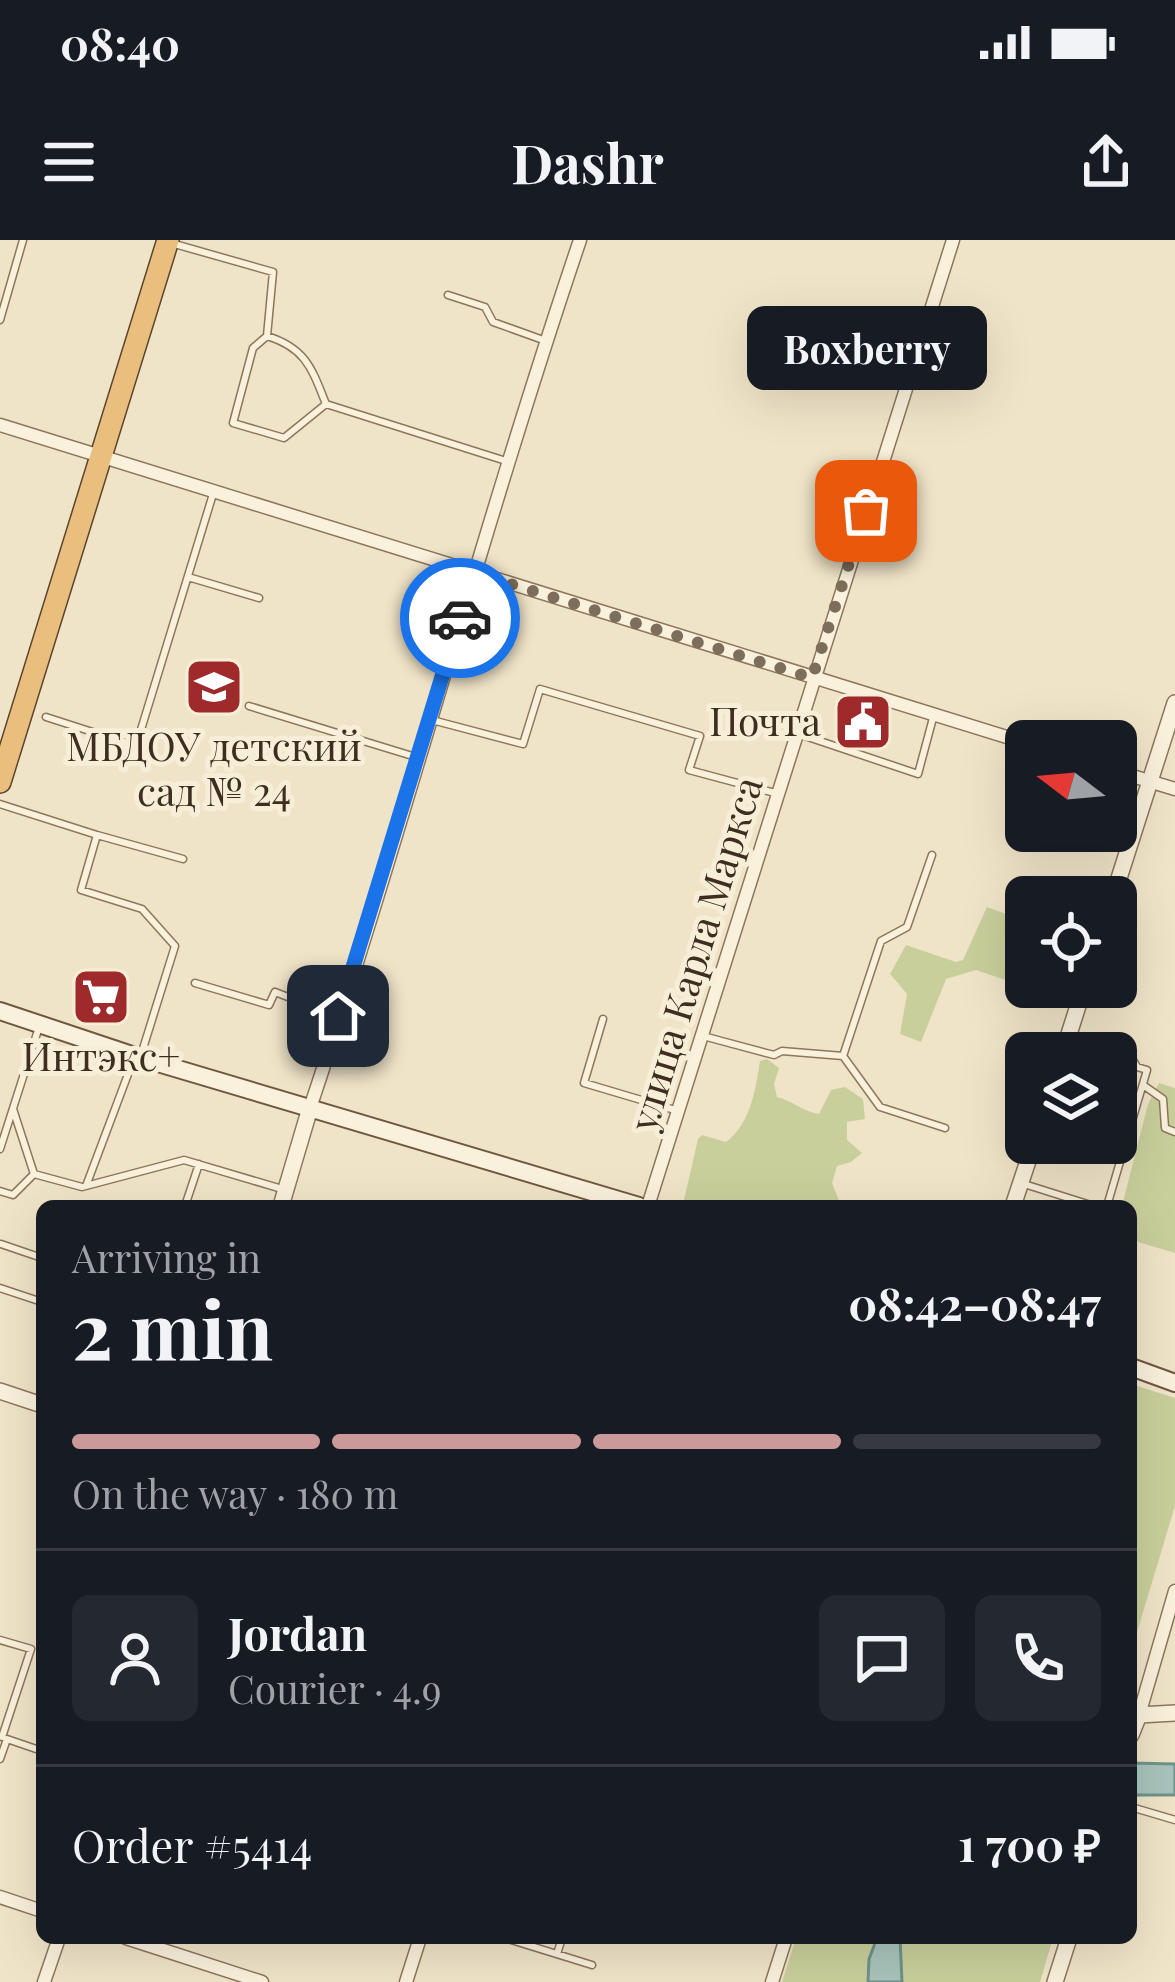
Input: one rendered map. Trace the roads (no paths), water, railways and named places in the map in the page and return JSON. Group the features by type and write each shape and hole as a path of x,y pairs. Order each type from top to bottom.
{"highway":[{"path":"0,782 168,241"}],"main road":[{"path":"0,1011 137,1057 623,1200"},
{"path":"1137,1369 1175,1383"}],"street":[{"path":"283,1198 506,461 580,240"},
{"name":"улица Карла Маркса","path":"645,1200 703,1036 953,240"},
{"path":"0,424 1005,736"},
{"path":"1120,876 1175,703"},
{"path":"1137,778 1175,789"},
{"path":"1015,1200 1027,1164"},
{"path":"0,1391 36,1403"},
{"path":"1137,1720 1169,1635 1175,1591"},
{"path":"1139,1715 1175,1713"},
{"path":"0,1897 36,1908"},
{"path":"44,1982 56,1944"},
{"path":"145,1944 262,1982"},
{"path":"406,1982 418,1944"},
{"path":"772,1982 783,1944"},
{"path":"1055,1982 1067,1944"}],"lane":[{"path":"0,320 23,240"},
{"path":"168,241 274,272 268,336 254,348 233,423 284,438 326,404"},
{"path":"448,295 485,307 493,322 546,341"},
{"path":"800,346 821,340 832,317 920,344"},
{"path":"268,336 288,342 310,364 326,404"},
{"path":"326,404 506,461"},
{"path":"46,717 136,746 214,491"},
{"path":"188,577 259,598"},
{"path":"431,720 523,744 540,689 700,736 689,770 778,794"},
{"path":"249,706 419,758"},
{"path":"796,733 918,774 934,714"},
{"path":"0,804 183,859"},
{"path":"86,1186 175,946 142,909 81,890 97,835"},
{"path":"843,1055 881,941 908,927 932,855"},
{"path":"195,983 269,1005 275,992 338,1016"},
{"path":"603,1019 584,1082 678,1111"},
{"path":"0,1149 39,1025"},
{"path":"703,1036 774,1055 782,1051 843,1055"},
{"path":"843,1055 880,1107 945,1128"},
{"path":"1109,1200 1148,1070 1137,1067"},
{"path":"1143,1085 1163,1099 1165,1128 1175,1132"},
{"path":"13,1109 34,1174"},
{"path":"34,1174 86,1186 184,1160 283,1198"},
{"path":"187,1200 200,1164"},
{"path":"0,1191 13,1195 34,1174"},
{"path":"1021,1183 1075,1200"},
{"path":"1,1244 36,1256"},
{"path":"0,1288 36,1300"},
{"path":"0,1640 31,1649 0,1759"},
{"path":"3,1738 36,1749"},
{"path":"1137,1809 1175,1820"},
{"path":"524,1944 592,1965"},
{"path":"557,1954 560,1944"}],"water":[{"path":"1137,1763 1175,1764 1175,1795 1137,1795"},
{"path":"875,1944 900,1944 902,1982 868,1982"}],"place":[{"name":"Boxberry","path":"866,511"},
{"name":"МБДОУ детский сад № 24","path":"214,687"},
{"name":"Почта","path":"863,722"},
{"name":"Интэкс+","path":"101,997"}]}
